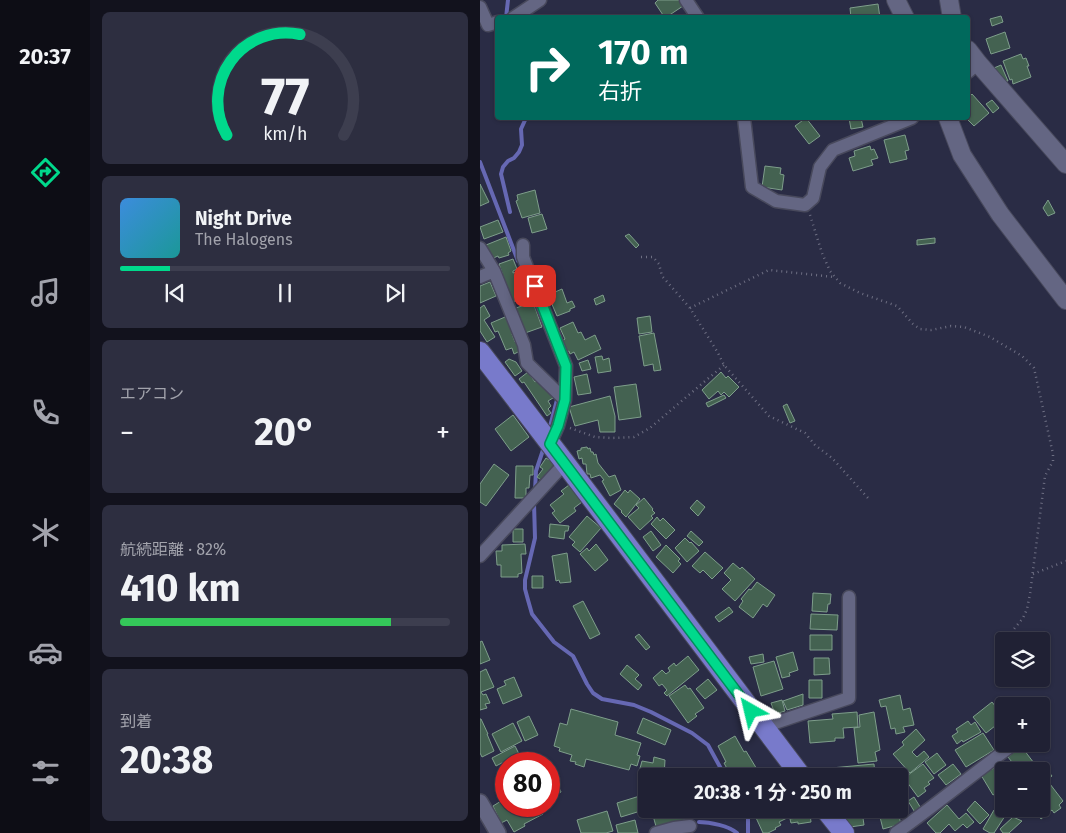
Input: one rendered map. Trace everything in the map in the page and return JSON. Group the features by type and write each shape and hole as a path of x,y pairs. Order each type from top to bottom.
{"highway":[{"path":"480,352 795,768"},
{"path":"832,818 844,833"}],"main road":[{"path":"896,0 904,15"},
{"path":"949,0 952,15"},
{"path":"971,62 1066,164"},
{"path":"949,120 962,155 1000,214 1066,300"}],"street":[{"path":"518,15 540,0"},
{"path":"686,0 696,15"},
{"path":"480,7 488,25 495,23"},
{"path":"744,120 752,187 776,201 805,205 813,198 820,167 833,150 907,120"},
{"path":"523,245 523,257 566,366 565,400 559,424 550,444"},
{"path":"480,248 494,271 524,345 527,363 565,400"},
{"path":"480,277 494,271"},
{"path":"480,556 565,463"},
{"path":"763,727 849,698 849,597"},
{"path":"896,833 1003,752"},
{"path":"480,802 498,833"},
{"path":"656,833 690,826"}],"path":[{"path":"809,212 822,253 830,271 840,283 860,293 897,306 920,329 931,330 950,326 964,327 990,338 1022,356 1034,368 1053,460 1045,476 1027,609 1023,618 1011,632"},
{"path":"642,257 653,257 659,264 662,276 690,308 724,365 770,416 805,433 815,445 832,458 868,498"},
{"path":"690,308 768,270 834,277"},
{"path":"559,424 595,437 634,437 650,428 724,365"},
{"path":"1033,574 1066,561"}],"building":[{"path":"658,0 679,0 683,6 670,15 663,15 655,3"},
{"path":"878,4 880,15 851,15 850,8"},
{"path":"1001,16 1003,22 992,26 990,19"},
{"path":"1005,32 1010,48 991,54 986,39"},
{"path":"1021,54 1023,59 1026,58 1031,77 1013,84 1003,61"},
{"path":"1001,65 1008,81 1003,81 994,68"},
{"path":"972,94 989,113 974,126 968,120 970,120 970,96"},
{"path":"992,100 999,108 993,113 986,104"},
{"path":"803,120 808,120 820,136 809,144 795,126"},
{"path":"849,120 861,120 863,127 851,129"},
{"path":"905,135 909,150 905,151 907,159 890,163 884,140"},
{"path":"870,146 871,150 874,149 878,158 871,160 873,165 853,171 849,158 855,156 854,151"},
{"path":"765,166 781,168 780,174 784,175 782,190 762,187"},
{"path":"480,184 489,202 480,206"},
{"path":"535,190 540,213 522,218 516,201 518,200 517,195"},
{"path":"1048,200 1055,213 1048,216 1043,208"},
{"path":"542,214 547,229 532,233 528,218"},
{"path":"498,220 503,232 484,239 480,227"},
{"path":"629,234 639,245 636,248 625,236"},
{"path":"506,237 511,251 508,253 509,255 491,259 486,245"},
{"path":"935,238 935,243 917,245 917,240"},
{"path":"513,259 517,269 513,273 521,270 528,296 510,303 500,274 502,273 499,264"},
{"path":"490,282 496,296 480,303 480,286"},
{"path":"562,289 567,303 572,301 575,307 557,316 548,295"},
{"path":"603,295 605,301 596,305 594,299"},
{"path":"533,302 542,327 525,333 516,308"},
{"path":"484,305 490,316 484,320 495,337 487,342 480,331 480,308"},
{"path":"650,316 652,332 639,334 637,318"},
{"path":"505,317 507,320 509,319 515,333 512,334 515,342 518,340 522,350 514,354 512,348 506,350 498,331 495,332 491,323"},
{"path":"573,322 578,333 581,332 585,340 595,335 601,349 578,360 574,352 570,354 569,351 567,352 562,341 565,339 560,328"},
{"path":"654,333 661,370 654,371 653,364 644,366 639,336"},
{"path":"602,356 603,360 609,358 611,371 598,373 595,357"},
{"path":"509,359 516,362 522,371 515,376 505,362"},
{"path":"588,360 591,369 582,371 579,363"},
{"path":"528,372 535,382 539,379 553,395 551,396 553,398 548,401 551,406 548,409 551,413 547,416 524,382 522,383 519,379"},
{"path":"721,372 739,387 729,397 724,392 721,395 718,391 709,399 702,390"},
{"path":"587,374 591,393 578,395 574,377"},
{"path":"636,384 641,417 619,420 614,387"},
{"path":"724,395 726,398 708,407 706,403"},
{"path":"610,396 615,416 615,432 600,432 598,420 575,426 569,407"},
{"path":"787,404 795,421 790,423 783,406"},
{"path":"513,415 529,437 511,451 495,429"},
{"path":"587,447 588,449 590,448 594,455 596,454 598,463 609,477 615,475 621,490 610,496 600,475 591,478 590,474 587,474 586,464 583,464 582,458 579,459 577,451"},
{"path":"546,458 556,464 544,482 537,477 543,469 540,467"},
{"path":"494,464 509,475 486,506 480,502 480,484"},
{"path":"516,466 533,466 533,475 530,475 529,488 526,488 526,498 515,498"},
{"path":"569,485 582,502 574,508 576,511 560,523 552,513 555,511 550,505 564,494 561,491"},
{"path":"625,490 628,493 630,490 640,499 626,517 614,504"},
{"path":"644,498 655,513 651,516 653,518 640,530 628,517 639,508 636,505"},
{"path":"697,500 705,507 698,516 690,508"},
{"path":"587,516 601,528 580,552 572,545 575,542 569,537"},
{"path":"657,517 660,521 663,518 675,530 666,539 651,524"},
{"path":"550,524 569,526 568,531 565,531 564,539 549,537"},
{"path":"513,529 523,529 523,542 513,542"},
{"path":"651,531 661,545 653,551 643,537"},
{"path":"691,531 703,542 699,546 687,536"},
{"path":"685,538 699,551 687,562 675,548"},
{"path":"525,544 526,554 521,554 522,573 518,574 518,577 501,577 501,565 497,565 496,551 502,551 502,545"},
{"path":"596,544 608,560 595,571 580,554 587,548 589,551"},
{"path":"666,545 680,559 678,561 681,564 673,573 656,557"},
{"path":"705,552 723,568 712,579 703,570 700,573 692,566"},
{"path":"567,553 571,582 560,583 559,580 556,581 552,556"},
{"path":"733,563 740,569 742,567 755,579 735,601 722,589 731,580 724,573"},
{"path":"532,576 543,576 543,588 532,588"},
{"path":"757,582 775,595 767,607 763,604 753,618 739,607 743,601 741,599"},
{"path":"813,593 831,594 827,612 812,611"},
{"path":"583,601 600,634 590,639 573,606"},
{"path":"729,607 733,612 719,622 715,617"},
{"path":"811,614 838,615 837,630 810,629"},
{"path":"639,634 650,647 646,650 635,637"},
{"path":"810,635 832,635 832,650 810,650"},
{"path":"482,641 490,660 480,664 480,642"},
{"path":"793,652 798,670 789,673 790,676 782,678 776,657"},
{"path":"763,654 764,662 751,664 749,657"},
{"path":"688,656 699,670 667,696 664,693 667,690 662,684 659,686 653,678 662,670 666,674 670,671 668,668 674,663 676,666"},
{"path":"814,658 829,658 830,674 814,675"},
{"path":"774,661 783,689 761,696 753,667"},
{"path":"627,665 639,675 635,679 642,685 638,690 620,674"},
{"path":"486,669 494,687 481,692 483,695 486,694 490,703 485,704 487,708 480,710 480,672"},
{"path":"514,677 522,696 503,704 497,689 506,685 504,681"},
{"path":"708,679 717,690 705,699 696,689"},
{"path":"809,680 822,680 822,698 809,698"},
{"path":"685,685 688,689 690,688 704,708 695,714 697,716 688,723 669,696"},
{"path":"803,694 803,705 787,710 783,701"},
{"path":"900,695 903,710 910,708 914,725 903,727 905,732 896,734 895,728 891,729 886,706 881,707 879,700"},
{"path":"782,700 785,711 775,714 771,703"},
{"path":"992,702 995,706 995,726 986,733 973,717"},
{"path":"571,709 618,722 615,735 641,743 637,755 640,756 637,766 631,764 629,770 586,759 584,767 570,761 572,755 559,751 560,748 554,746 560,723 567,725"},
{"path":"857,712 858,727 843,728 844,738 835,738 835,741 810,743 808,721 833,719 832,714"},
{"path":"874,712 880,750 875,752 877,761 858,763 854,728 860,727 859,715"},
{"path":"529,716 538,735 525,741 517,722"},
{"path":"643,718 671,730 665,745 637,733"},
{"path":"480,719 494,751 482,757 480,753"},
{"path":"968,721 971,725 975,722 981,732 957,744 952,736 958,732 956,729"},
{"path":"513,723 522,741 501,752 492,734"},
{"path":"916,729 925,740 912,752 917,757 924,751 929,757 910,773 908,768 906,768 893,754 904,745 902,742"},
{"path":"983,733 994,750 966,767 955,750"},
{"path":"735,736 756,768 727,768 724,763 726,762 718,746"},
{"path":"515,746 518,752 504,752"},
{"path":"1014,752 1026,752 1033,762 1012,762 1008,757"},
{"path":"937,753 946,765 934,774 925,762"},
{"path":"654,757 665,760 664,768 640,768 642,761 653,763"},
{"path":"874,764 874,768 831,768"},
{"path":"923,764 934,778 924,788 926,791 918,797 908,783 908,775"},
{"path":"953,764 961,774 946,785 938,775"},
{"path":"995,768 995,794 993,795 981,775"},
{"path":"1050,784 1063,801 1059,805 1061,808 1054,813 1052,810 1050,812"},
{"path":"638,797 638,812 621,817 617,803"},
{"path":"914,797 922,810 916,814 908,801"},
{"path":"975,801 989,815 980,824 967,810"},
{"path":"947,805 959,819 966,813 974,822 967,828 963,824 955,831 949,824 940,833 936,833 927,823"},
{"path":"994,810 995,817 1004,817 994,833 983,829"},
{"path":"607,811 613,831 606,833 581,833 577,820"},
{"path":"498,817 537,817 514,832 507,820 501,823"},
{"path":"1013,817 1022,821 1009,833 1003,833 1000,829"},
{"path":"654,818 684,818 685,823 657,830"},
{"path":"756,818 787,818 779,822 781,825 776,829 763,833"},
{"path":"810,818 811,822 791,823 790,819"},
{"path":"863,818 864,825 850,827 843,819"},
{"path":"880,818 899,818 901,824 883,829"},
{"path":"635,820 638,833 618,833 616,825"}],"waterway":[{"path":"506,15 508,0"},
{"path":"510,212 501,174 503,167 519,152 522,145 521,129 525,120"},
{"path":"480,162 518,261"},
{"path":"549,430 558,396"},
{"path":"535,491 536,471 544,447"},
{"path":"534,503 535,538 525,580 525,589 532,614 554,642 573,656 593,693 602,699 634,705 692,733 708,745 721,768"},
{"path":"748,818 748,833"},
{"path":"699,822 719,825 737,833"}],"route":[{"path":"535,286 566,366 566,396 558,426 550,444 751,711"}]}
